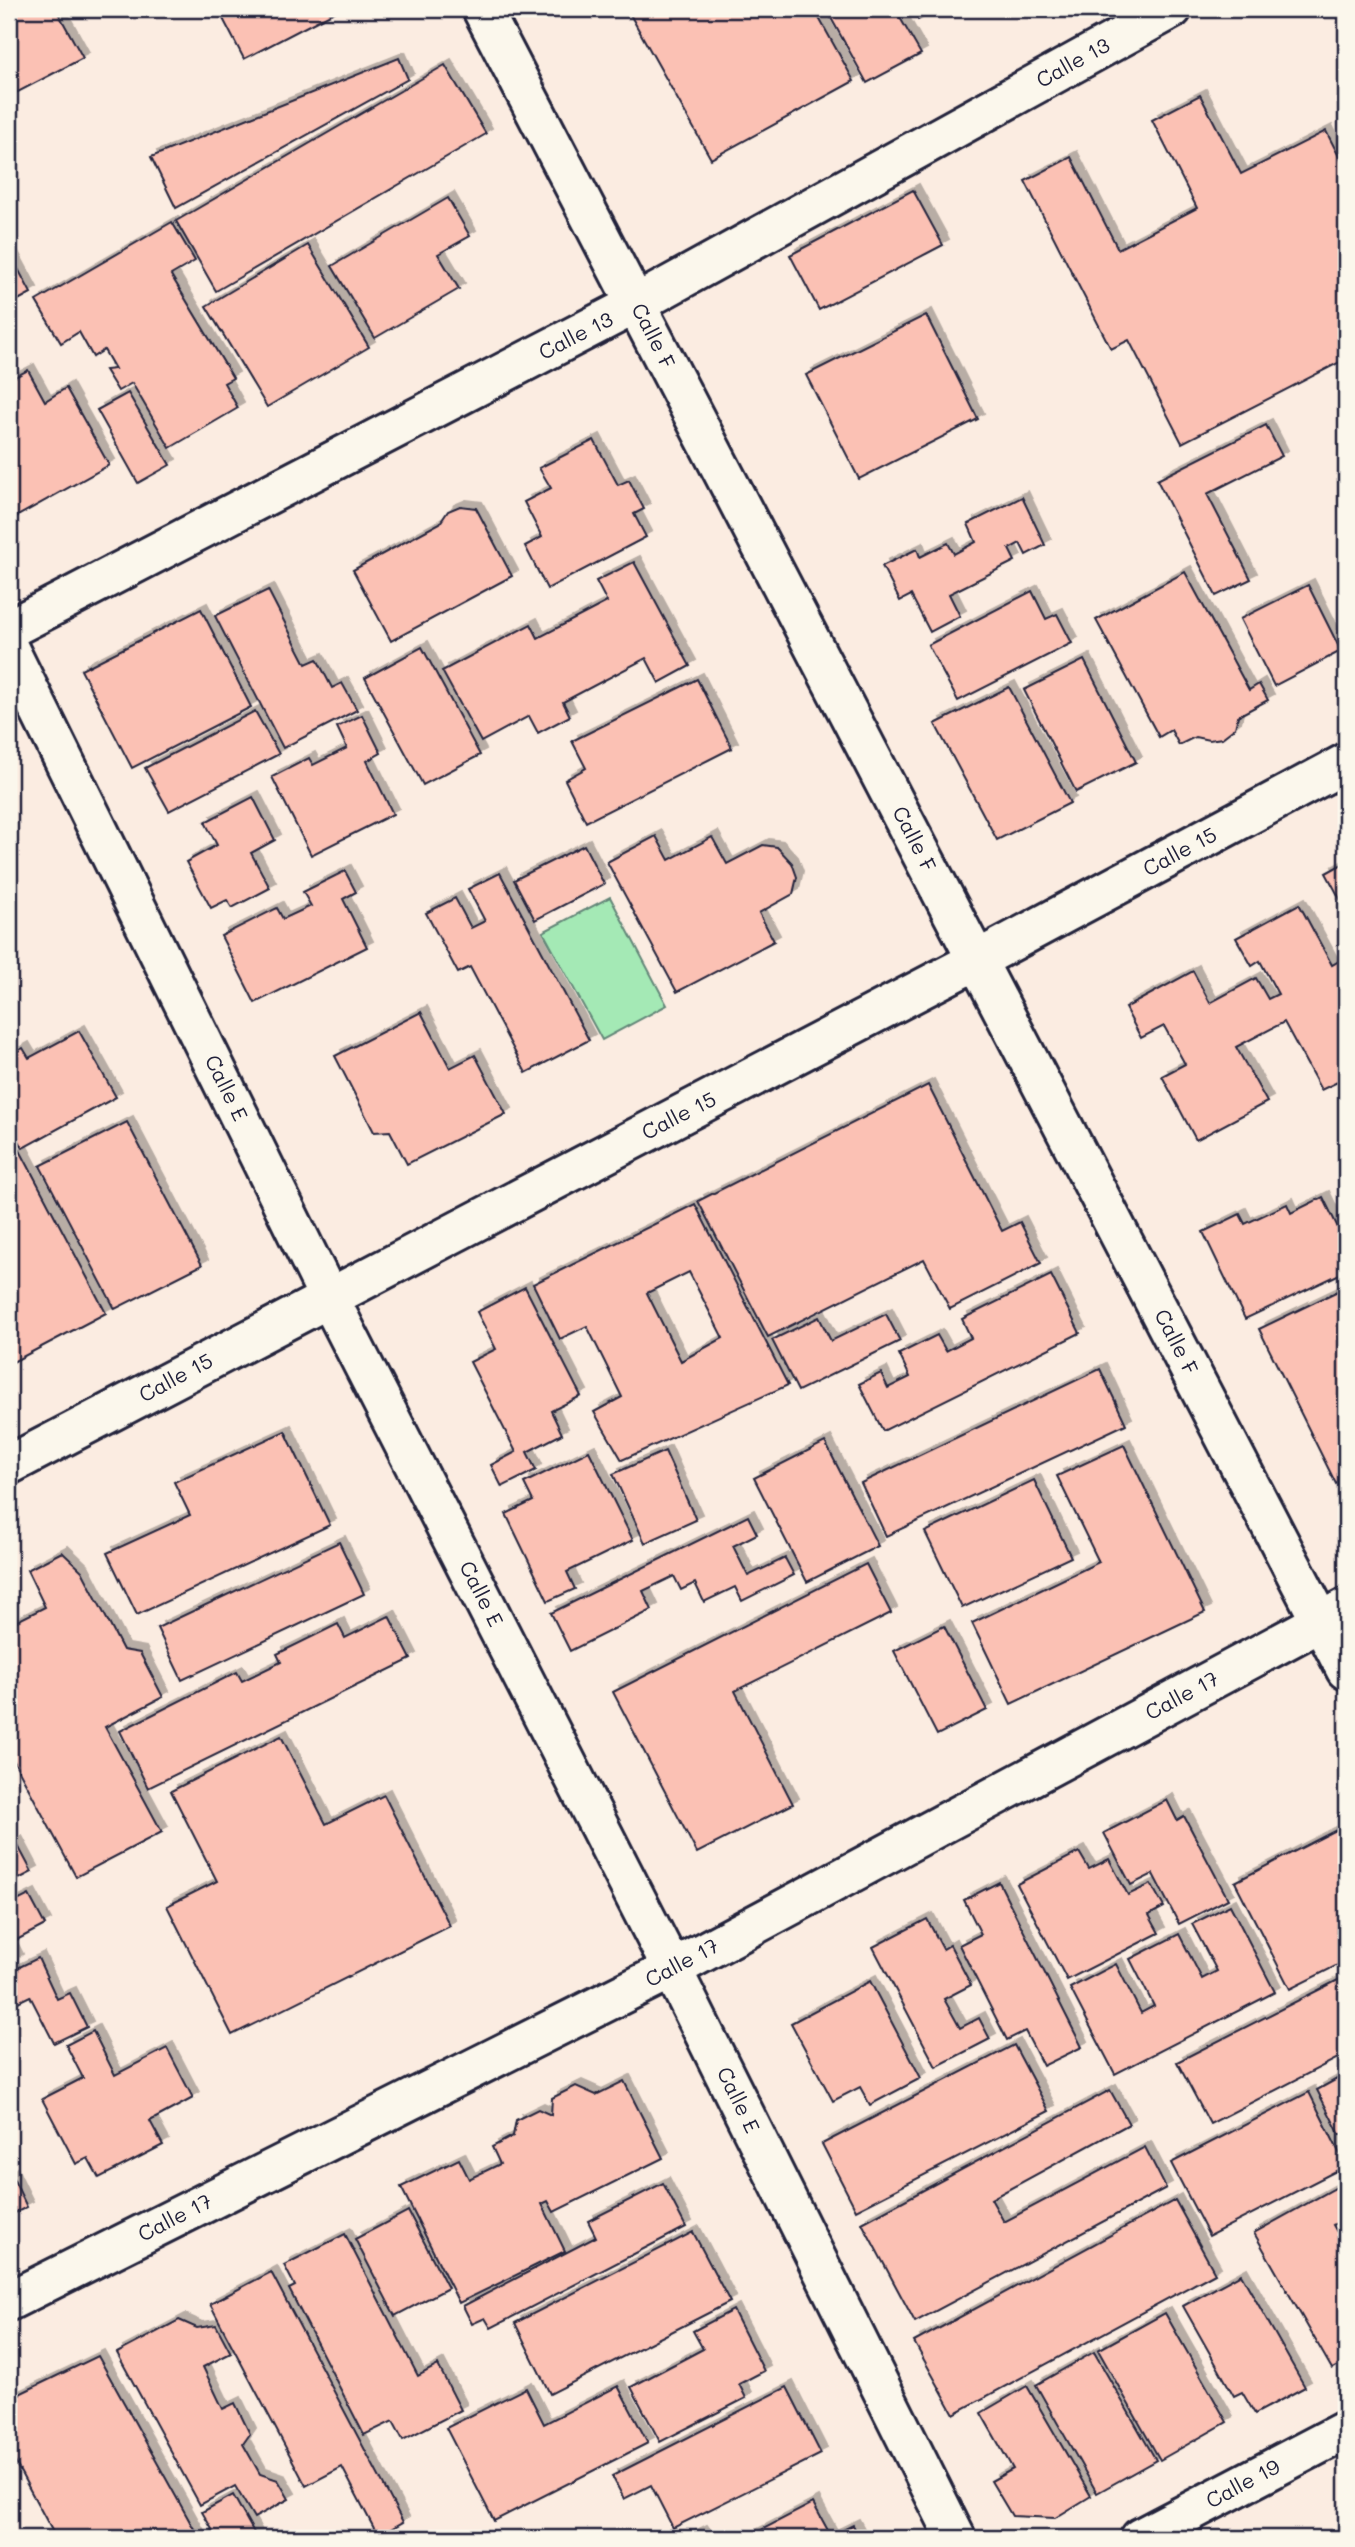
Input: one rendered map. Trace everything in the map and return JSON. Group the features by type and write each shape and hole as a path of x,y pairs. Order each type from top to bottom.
{"street":[{"name":"Calle F","path":"482,9 977,960 1334,1615 1346,1670"},
{"name":"Calle 13","path":"9,629 636,304 1172,9"},
{"name":"Calle E","path":"9,649 329,1297 672,1969 956,2538"},
{"name":"Calle 15","path":"9,1465 977,960 1346,763"},
{"name":"Calle 17","path":"9,2301 672,1969 1334,1615"},
{"name":"Calle 19","path":"1140,2538 1346,2430"}],"green space":[{"path":"610,897 667,1005 602,1040 543,932"}],"building":[{"path":"9,9 56,9 83,58 16,93 9,81"},
{"path":"218,9 340,9 244,59"},
{"path":"627,9 814,9 854,81 711,159"},
{"path":"826,9 895,9 921,54 867,83"},
{"path":"912,9 939,9 918,20"},
{"path":"399,58 408,79 176,208 151,157"},
{"path":"445,65 486,134 216,291 176,221"},
{"path":"1200,95 1241,174 1326,131 1346,170 1346,359 1182,443 1129,340 1111,349 1025,181 1071,157 1118,249 1197,208 1152,120"},
{"path":"913,190 943,245 819,310 790,255"},
{"path":"448,198 470,236 438,254 459,289 375,338 332,266"},
{"path":"172,222 195,261 171,275 233,378 224,383 238,408 170,448 132,383 118,391 105,370 115,369 104,350 93,357 79,332 61,343 36,301"},
{"path":"308,245 369,347 267,407 206,306"},
{"path":"9,252 31,293 9,305"},
{"path":"926,315 978,419 859,479 806,375"},
{"path":"28,370 45,401 66,388 109,465 12,519 9,513 9,380"},
{"path":"128,393 170,465 138,483 97,410"},
{"path":"1266,425 1282,456 1207,494 1251,579 1216,596 1157,480"},
{"path":"594,440 618,485 629,480 644,509 634,514 646,537 547,589 525,546 542,537 524,502 551,488 539,468"},
{"path":"1022,497 1045,545 1026,555 1020,543 1009,549 1015,561 949,594 960,616 930,632 911,595 900,601 882,566 917,549 920,557 948,543 954,554 976,542 968,524"},
{"path":"460,506 476,508 512,576 391,641 353,570 440,523 448,511"},
{"path":"634,562 690,666 659,683 646,658 563,702 570,716 538,733 529,716 481,742 442,671 531,624 538,638 607,602 596,581"},
{"path":"1185,572 1249,690 1259,684 1268,700 1238,716 1235,728 1222,738 1209,740 1195,737 1179,745 1171,730 1159,737 1096,620"},
{"path":"1308,585 1341,651 1274,686 1240,619"},
{"path":"268,590 306,664 317,659 332,688 342,683 357,710 283,748 215,616"},
{"path":"1032,591 1046,619 1057,614 1072,643 958,701 928,645"},
{"path":"201,609 251,707 132,768 81,670"},
{"path":"422,647 480,755 423,785 365,678"},
{"path":"1084,660 1136,762 1076,792 1024,690"},
{"path":"697,679 732,748 586,822 565,780 586,768 572,741"},
{"path":"1009,687 1070,803 997,840 935,724"},
{"path":"255,711 279,754 169,811 145,768"},
{"path":"362,715 381,753 367,761 393,814 311,855 272,777 309,758 313,765 347,748 337,727"},
{"path":"253,797 275,840 251,853 270,888 232,908 227,900 211,908 186,862 217,845 205,822"},
{"path":"656,836 669,860 712,837 727,864 763,845 777,847 792,863 797,877 793,894 759,913 774,941 677,992 607,862"},
{"path":"584,845 604,884 535,920 514,880"},
{"path":"1346,862 1346,910 1326,873"},
{"path":"345,871 356,892 343,899 367,947 255,1003 221,936 277,908 283,919 311,906 303,892"},
{"path":"500,873 589,1040 526,1073 470,967 458,973 426,913 455,898 471,928 485,921 468,889"},
{"path":"1299,904 1332,965 1346,957 1346,1078 1321,1090 1284,1022 1236,1047 1267,1102 1196,1140 1162,1076 1185,1064 1164,1026 1141,1038 1125,1008 1193,971 1210,1003 1256,978 1268,999 1278,994 1260,961 1252,966 1236,938"},
{"path":"421,1012 450,1068 475,1055 506,1114 407,1164 390,1131 374,1132 335,1056"},
{"path":"79,1031 116,1097 23,1148 9,1122 9,1056 23,1048 29,1058"},
{"path":"928,1085 1002,1231 1020,1222 1041,1263 950,1309 924,1259 768,1337 698,1201"},
{"path":"127,1122 202,1265 115,1309 40,1166"},
{"path":"15,1141 106,1313 9,1364 9,1144"},
{"path":"1323,1197 1346,1244 1346,1271 1245,1319 1203,1232 1240,1214 1245,1224 1287,1204 1291,1213"},
{"path":"695,1204 788,1385 622,1460 594,1412 622,1397 587,1326 560,1339 533,1284","holes":["689,1272 723,1338 681,1361 647,1293"]},
{"path":"1051,1275 1080,1333 883,1431 859,1384 881,1373 888,1388 910,1377 899,1354 937,1335 946,1351 971,1338 962,1319"},
{"path":"525,1287 581,1396 551,1411 562,1434 527,1452 536,1470 502,1487 491,1465 516,1452 470,1362 496,1349 477,1312"},
{"path":"1346,1287 1346,1479 1336,1484 1259,1329"},
{"path":"886,1314 900,1341 798,1391 772,1340 819,1317 831,1341"},
{"path":"1100,1369 1126,1424 886,1536 861,1483"},
{"path":"285,1431 330,1525 137,1615 107,1553 190,1515 174,1482"},
{"path":"825,1442 878,1546 807,1582 754,1478"},
{"path":"1124,1445 1205,1612 1011,1704 972,1623 1099,1562 1057,1476"},
{"path":"589,1451 633,1540 567,1572 575,1589 548,1601 506,1514 533,1501 524,1483"},
{"path":"665,1451 696,1520 645,1543 613,1474"},
{"path":"1034,1480 1071,1557 962,1608 925,1532"},
{"path":"748,1516 757,1534 733,1546 748,1576 785,1558 794,1575 742,1601 735,1587 704,1602 695,1583 681,1590 674,1576 643,1591 652,1610 570,1651 551,1613"},
{"path":"339,1542 364,1594 182,1680 157,1628"},
{"path":"62,1552 82,1571 123,1650 140,1653 163,1697 105,1727 162,1832 76,1877 9,1752 9,1625 45,1607 27,1570"},
{"path":"866,1564 891,1613 735,1691 793,1804 697,1853 613,1692"},
{"path":"389,1616 411,1659 148,1788 120,1731 237,1672 242,1681 281,1662 277,1654 338,1624 345,1638"},
{"path":"944,1626 987,1710 937,1735 894,1651"},
{"path":"281,1736 326,1824 384,1795 450,1926 232,2035 167,1906 217,1881 171,1791"},
{"path":"1167,1800 1177,1820 1184,1816 1228,1899 1179,1924 1153,1874 1131,1885 1104,1833"},
{"path":"1338,1829 1346,1844 1346,1961 1290,1989 1235,1882"},
{"path":"16,1842 32,1872 9,1884 9,1846"},
{"path":"1079,1852 1089,1869 1109,1859 1128,1895 1151,1884 1164,1907 1149,1915 1159,1933 1067,1980 1017,1884"},
{"path":"999,1882 1082,2047 1043,2066 1025,2031 1007,2040 959,1945 981,1934 964,1900"},
{"path":"29,1895 45,1925 9,1944 9,1905"},
{"path":"1230,1905 1275,1992 1115,2074 1070,1988 1116,1964 1141,2013 1154,2006 1130,1959 1179,1934 1202,1979 1217,1971 1192,1924"},
{"path":"927,1919 943,1949 950,1945 971,1985 944,1999 960,2028 979,2018 990,2039 936,2067 873,1947"},
{"path":"9,1944 17,1960 9,1965"},
{"path":"38,1958 57,1999 70,1993 87,2027 54,2043 30,1996 16,2003 9,1989 9,1972"},
{"path":"1346,1976 1346,2054 1210,2124 1177,2062"},
{"path":"870,1981 921,2078 870,2105 860,2087 833,2101 791,2023"},
{"path":"93,2031 115,2075 167,2048 193,2098 150,2121 163,2145 99,2178 88,2158 76,2164 42,2099 83,2078 66,2045"},
{"path":"1014,2045 1049,2111 856,2210 822,2144"},
{"path":"1346,2074 1346,2132 1340,2135 1317,2090"},
{"path":"624,2081 663,2158 554,2212 548,2201 542,2204 565,2251 459,2303 401,2187 459,2159 469,2179 500,2164 492,2147 513,2136 516,2120 538,2109 551,2115 552,2098 576,2086 596,2095"},
{"path":"1110,2090 1129,2124 991,2199 1004,2222 1145,2147 1166,2188 915,2322 862,2223"},
{"path":"1309,2092 1346,2166 1209,2236 1171,2163"},
{"path":"11,2174 27,2207 9,2216 9,2176"},
{"path":"1346,2182 1346,2218 1333,2225 1346,2248 1346,2361 1332,2369 1254,2233"},
{"path":"663,2183 686,2227 491,2328 485,2318 472,2324 463,2306 596,2237 588,2221"},
{"path":"1175,2200 1215,2273 954,2414 914,2342"},
{"path":"408,2211 448,2288 395,2316 355,2239"},
{"path":"693,2232 730,2302 550,2394 515,2323"},
{"path":"345,2234 418,2376 438,2365 461,2410 403,2440 393,2421 364,2435 289,2289 295,2286 284,2265"},
{"path":"271,2272 403,2522 378,2536 342,2467 306,2486 210,2304"},
{"path":"1241,2274 1305,2387 1255,2414 1242,2392 1234,2396 1183,2306"},
{"path":"733,2310 764,2371 739,2384 746,2398 660,2442 631,2387 703,2349 693,2331"},
{"path":"1165,2313 1227,2422 1160,2460 1098,2350"},
{"path":"179,2320 197,2328 216,2325 231,2353 203,2367 223,2409 235,2403 250,2434 243,2444 260,2474 278,2480 289,2499 254,2518 235,2486 200,2505 117,2353"},
{"path":"1094,2352 1156,2460 1097,2493 1036,2385"},
{"path":"98,2356 199,2538 56,2538 9,2451 9,2399"},
{"path":"618,2386 648,2443 494,2521 446,2428 526,2388 544,2424"},
{"path":"1027,2386 1091,2496 1055,2518 1012,2516 991,2481 1013,2469 981,2413"},
{"path":"787,2387 821,2454 673,2528 651,2485 624,2499 612,2476"},
{"path":"233,2495 257,2538 217,2538 202,2512"},
{"path":"813,2503 831,2536 853,2525 860,2538 746,2538"},
{"path":"701,2531 706,2538 687,2538"}]}
